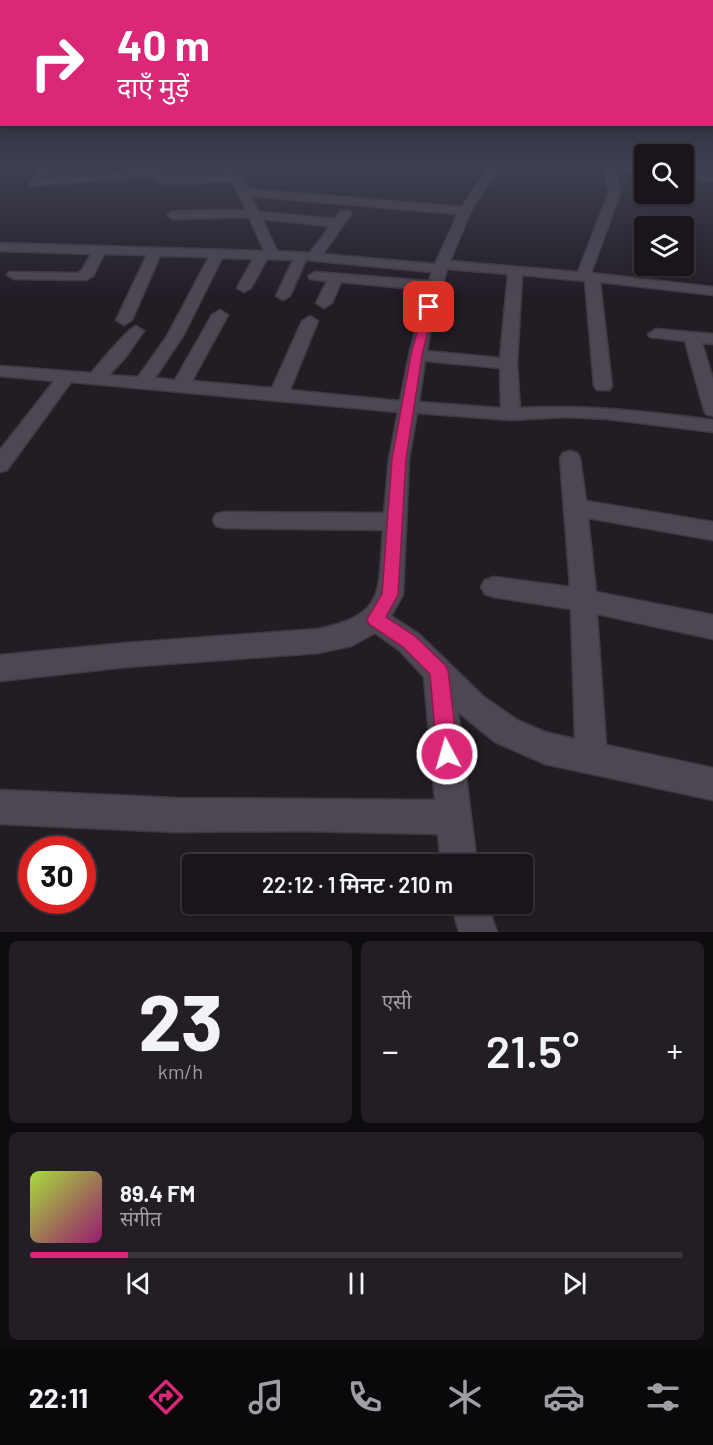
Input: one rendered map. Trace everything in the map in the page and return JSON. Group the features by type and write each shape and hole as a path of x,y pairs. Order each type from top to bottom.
{"street":[{"path":"251,209 267,255"},
{"path":"283,296 308,257 348,209"},
{"path":"0,668 126,655 318,642 351,634 375,619 390,595 399,459 417,355 439,273 465,211 448,209"},
{"path":"603,386 587,277 609,209"},
{"path":"173,215 253,214 338,223"},
{"path":"0,247 308,257 439,273"},
{"path":"14,275 81,277 88,273 99,251"},
{"path":"95,379 119,354 155,252"},
{"path":"143,383 175,336 217,254"},
{"path":"244,288 267,255"},
{"path":"511,414 508,364 515,271"},
{"path":"315,276 336,278 515,271 713,291"},
{"path":"324,303 336,278"},
{"path":"181,386 220,315"},
{"path":"279,394 309,321"},
{"path":"656,334 713,339"},
{"path":"692,337 713,410"},
{"path":"417,355 508,364"},
{"path":"0,371 408,407 511,414 566,411 607,413 713,426"},
{"path":"0,465 67,376"},
{"path":"570,458 577,508 584,600 591,758"},
{"path":"577,508 713,531"},
{"path":"224,520 395,522"},
{"path":"494,587 584,600 713,627"},
{"path":"375,619 409,642 473,707 506,731 545,748 713,784"},
{"path":"438,670 458,854"},
{"path":"0,807 175,814 454,817"},
{"path":"472,914 478,932"}],"route":[{"path":"429,307 417,355 399,459 390,595 375,619 409,642 438,670 447,754"}]}
